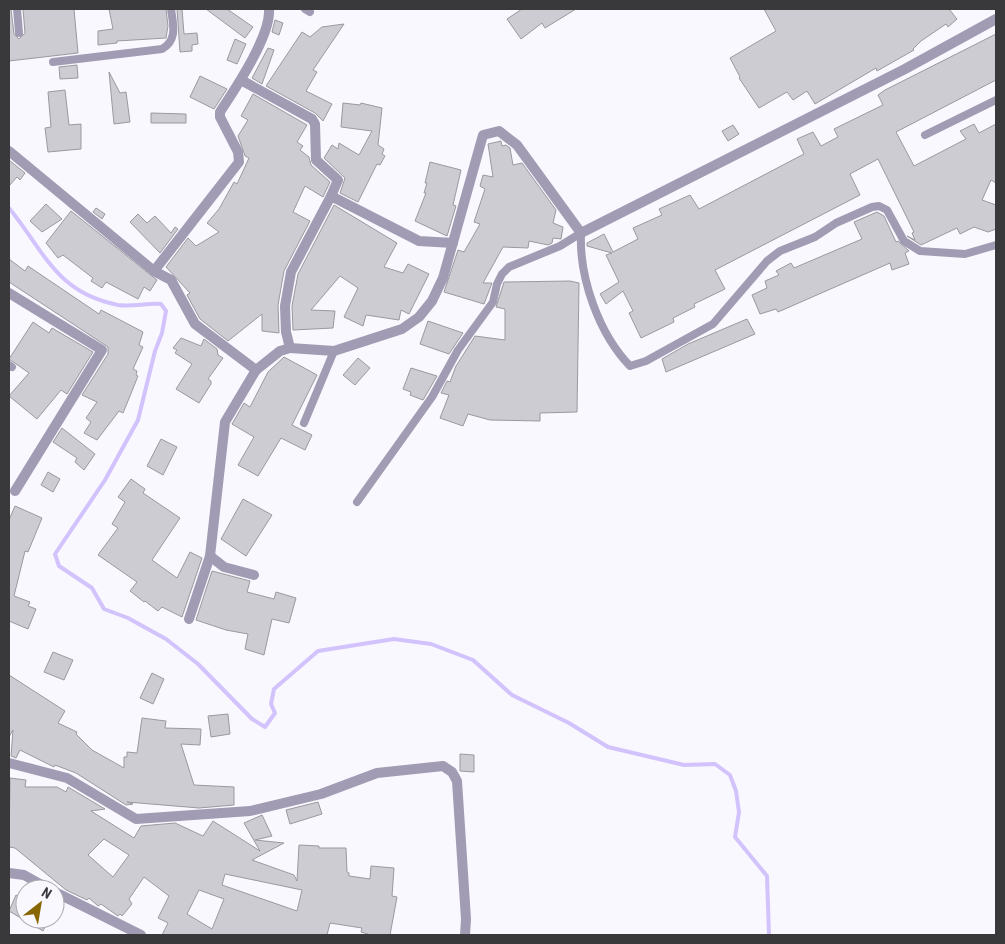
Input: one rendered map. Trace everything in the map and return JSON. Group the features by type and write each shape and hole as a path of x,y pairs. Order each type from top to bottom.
{"street":[{"path":"154,271 239,162 238,152 222,122 220,112 241,80 268,24 269,9"},
{"path":"189,619 210,556 225,422 256,370 280,351 290,348 334,351 402,329 419,316 432,301 443,278 483,135 499,132 517,145 581,233 905,69 996,19"},
{"path":"241,80 312,119 315,124 316,160 338,180 291,272 291,283 287,291 285,306 286,332 290,348"},
{"path":"9,151 154,271 171,280 195,324 256,370"},
{"path":"331,196 419,241 453,243"},
{"path":"9,293 102,350 15,491"},
{"path":"210,556 224,567 254,575"},
{"path":"9,763 67,778 136,819 250,811 321,794 376,773 443,766 452,772 457,781 466,919 465,935"},
{"path":"9,873 24,875 31,879"},
{"path":"65,897 141,935"}],"lane":[{"path":"17,9 20,33"},
{"path":"53,62 162,50 169,46 174,37 171,9"},
{"path":"925,135 996,100"},
{"path":"581,233 580,248 585,275 596,312 607,338 630,366 646,361 714,324 767,262 780,251 815,237 836,223 872,207 879,206 887,210 904,241 920,251 965,254 996,245"},
{"path":"357,502 432,397 458,350 493,302 497,284 502,274 510,267 560,246 581,233"},
{"path":"304,423 334,351"}],"building":[{"path":"9,9 11,9 14,34 19,39 25,33 23,9 74,9 78,53 9,61"},
{"path":"109,9 166,9 168,26 166,38 117,41 117,43 98,45 98,31 113,29"},
{"path":"177,9 182,9 184,34 197,33 198,44 192,45 192,51 180,52"},
{"path":"206,9 227,9 253,27 245,38"},
{"path":"522,9 576,9 545,28 542,23 521,39 507,19"},
{"path":"764,9 949,9 957,19 948,27 946,24 921,41 914,50 877,71 876,68 815,104 807,91 793,100 787,92 759,108 739,78 730,58 776,31"},
{"path":"275,20 283,23 279,35 272,32"},
{"path":"344,24 313,70 317,72 306,91 332,104 323,121 315,113 266,86 302,32 310,37 322,27"},
{"path":"996,34 996,80 896,132 914,166 966,139 960,131 974,124 979,133 996,124 996,183 991,180 982,200 996,205 996,229 988,232 974,227 960,234 957,228 921,245 907,236 915,240 912,233 914,232 878,159 850,174 860,195 715,270 725,289 694,304 695,307 673,318 674,322 641,338 629,313 633,311 623,291 606,304 600,294 619,282 606,255 612,253 587,246 587,243 604,234 613,252 638,239 633,228 662,215 659,209 690,195 699,209 804,154 797,139 813,132 821,146 838,137 834,129 883,105 878,95 885,90"},
{"path":"235,39 246,44 237,64 227,60"},
{"path":"268,48 274,50 262,84 252,78"},
{"path":"77,65 78,78 60,79 59,67"},
{"path":"109,72 120,93 126,92 130,122 114,124"},
{"path":"200,76 227,89 214,109 190,97"},
{"path":"65,90 69,125 81,124 81,149 48,152 45,128 51,127 48,92"},
{"path":"253,94 307,125 297,142 303,146 300,150 309,157 311,165 330,182 323,197 305,186 293,212 310,221 284,271 278,305 279,333 262,331 262,314 228,341 200,319 187,295 190,293 166,267 188,238 196,246 219,232 207,223 219,209 234,182 237,184 249,158 245,156 238,136 248,120 241,116"},
{"path":"343,103 360,105 361,103 382,108 378,145 384,149 382,154 385,156 380,165 377,164 358,202 340,193 345,178 324,158 332,145 338,149 339,143 359,155 372,131 341,127"},
{"path":"151,113 186,114 186,123 151,123"},
{"path":"733,125 739,134 728,141 722,131"},
{"path":"501,141 502,146 506,145 510,148 513,165 522,163 556,210 553,223 563,227 561,239 553,238 552,243 548,245 529,241 528,248 503,247 483,283 492,283 484,304 444,292 458,250 464,252 480,224 474,222 485,189 480,186 483,175 493,177 488,144"},
{"path":"9,160 25,173 20,180 17,177 9,186"},
{"path":"430,162 461,170 453,205 456,206 447,236 415,221 426,193 424,193 427,183 425,183"},
{"path":"46,204 62,219 42,232 30,221"},
{"path":"334,205 397,243 384,267 403,273 408,264 429,274 409,314 401,310 399,320 366,315 363,326 344,317 358,288 340,276 311,310 335,311 333,328 293,330 292,306 298,274"},
{"path":"96,208 105,214 102,219 93,212"},
{"path":"71,211 157,280 150,291 144,287 138,299 106,282 102,288 91,281 93,278 63,255 58,258 46,243"},
{"path":"877,212 884,216 896,242 898,241 909,251 905,253 909,264 892,270 890,263 778,312 776,309 760,314 752,295 767,288 765,281 779,275 776,271 791,263 794,268 862,239 854,222"},
{"path":"138,214 147,223 155,216 171,233 175,227 178,229 160,253 130,222"},
{"path":"9,259 25,271 28,266 99,314 101,310 143,332 139,345 143,347 133,369 137,371 136,375 138,376 123,413 119,411 97,440 84,433 91,422 86,418 97,402 82,395 108,354 108,347 9,282"},
{"path":"570,281 579,283 577,412 540,413 540,421 490,420 468,414 463,426 440,418 449,395 441,393 447,381 450,382 456,366 475,336 505,340 505,309 496,307 504,282"},
{"path":"747,319 755,334 666,372 662,359 688,344"},
{"path":"428,321 463,333 449,354 420,344"},
{"path":"33,322 49,333 52,328 93,352 67,394 61,390 37,419 9,396 29,373 9,359"},
{"path":"181,338 201,346 204,339 217,349 218,355 223,358 208,379 211,381 211,384 199,403 176,389 192,364 175,353 177,350 173,348"},
{"path":"284,357 317,375 292,425 312,435 305,450 281,438 258,476 238,465 254,437 232,424 244,403 250,407 268,372"},
{"path":"358,358 370,368 355,385 343,375"},
{"path":"411,368 437,376 423,400 410,395 411,392 403,389"},
{"path":"62,428 95,454 84,470 75,462 77,458 53,442"},
{"path":"161,439 177,447 163,475 147,466"},
{"path":"48,472 60,479 53,492 41,485"},
{"path":"131,479 145,489 143,493 180,518 152,560 177,578 190,552 202,558 182,617 162,607 158,611 144,602 130,591 137,582 98,555 118,528 112,524 125,502 118,497"},
{"path":"243,499 272,515 246,556 221,539"},
{"path":"15,506 42,518 28,552 25,551 14,596 30,602 28,606 36,609 28,629 9,621 9,520"},
{"path":"212,571 250,581 247,592 274,599 276,592 296,598 289,623 272,619 264,655 245,649 248,634 226,630 196,620"},
{"path":"53,652 73,660 64,680 44,672"},
{"path":"152,673 164,679 153,704 140,698"},
{"path":"9,675 65,711 58,723 77,732 76,734 92,750 124,768 124,757 127,757 127,752 137,753 142,718 166,721 165,728 201,729 200,745 181,744 194,785 234,787 234,805 199,808 127,802 133,804 126,805 76,773 55,765 54,767 20,750 16,758 11,756 13,730 9,737"},
{"path":"228,714 230,734 211,737 208,716"},
{"path":"460,754 474,755 474,772 460,771"},
{"path":"10,778 26,780 25,787 57,787 66,792 68,787 105,809 91,811 134,838 141,826 175,823 203,836 213,821 260,851 244,823 262,815 272,836 255,840 284,843 252,860 294,875 297,881 299,845 319,846 319,848 346,848 347,872 349,876 370,879 371,866 394,868 392,896 397,897 390,935 371,935 361,932 362,928 330,923 327,935 162,935 168,923 158,918 169,896 144,877 129,899 132,904 122,916 120,914 118,916 101,904 98,906 89,898 87,900 66,890 65,879 53,879 15,848 9,847","holes":["104,839 129,855 113,877 88,855","225,874 302,890 297,911 222,885","199,890 224,899 212,929 187,914"]},
{"path":"318,802 322,814 290,824 286,810"},
{"path":"15,897 15,915 9,911"}],"waterway":[{"path":"9,208 54,268 66,281 80,291 97,299 118,305 161,304 166,311 162,333 155,351 138,420 105,480 55,554 59,566 92,588 104,609 128,618 166,639 198,664 252,719 265,727 275,713 271,704 274,689 318,651 394,639 431,644 473,660 512,695 569,723 608,747 684,765 715,764 730,775 736,791 739,812 735,837 767,876 769,935"}]}
